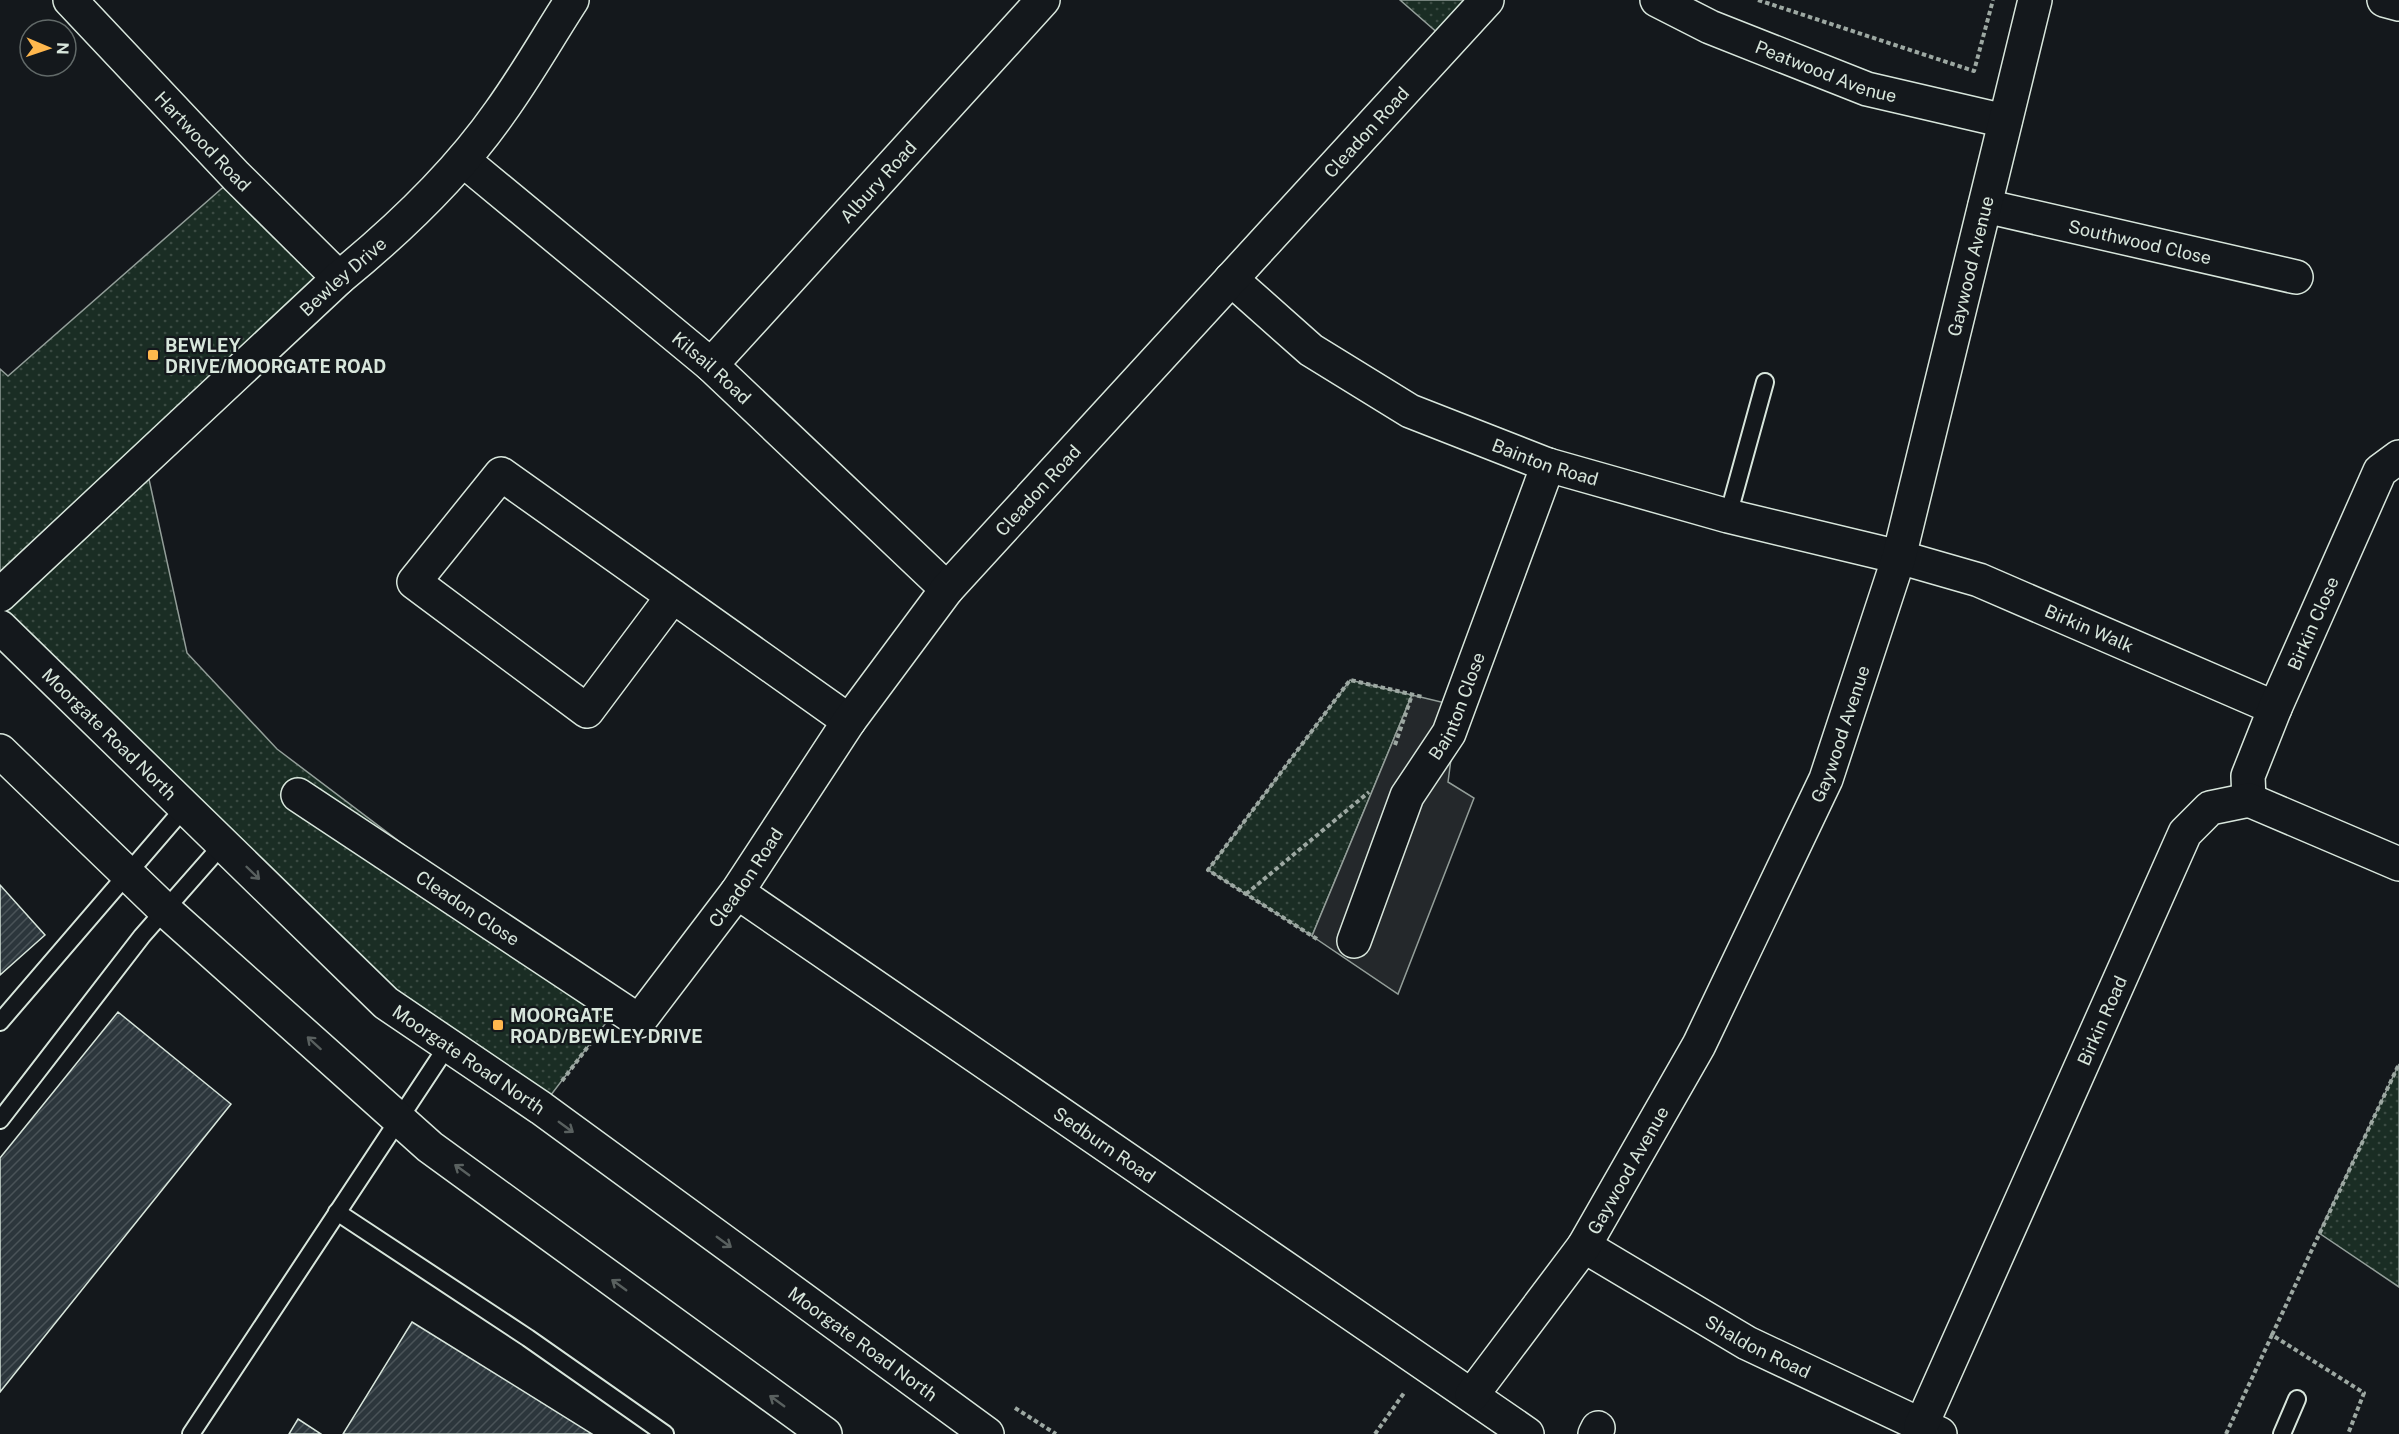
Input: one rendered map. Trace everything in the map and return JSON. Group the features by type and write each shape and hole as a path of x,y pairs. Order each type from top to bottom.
{"street":[{"name":"Hartwood Road","path":"70,0 236,176 339,278"},
{"name":"Bewley Drive","path":"0,596 339,278 393,235 463,160 500,112 572,0"},
{"name":"Albury Road","path":"711,365 1043,0"},
{"name":"Cleadon Road","path":"629,1014 737,892 849,721 947,588 1487,0"},
{"name":"Peatwood Avenue","path":"1657,0 1710,27 1868,89 2005,121"},
{"name":"Gaywood Avenue","path":"1472,1395 1584,1246 1700,1045 1826,779 1899,556 2036,0"},
{"path":"2384,0 2399,4"},
{"name":"Kilsail Road","path":"463,160 711,365 947,588"},
{"name":"Southwood Close","path":"1985,206 2296,278"},
{"name":"Bainton Road","path":"1231,279 1311,350 1410,411 1548,465 1728,516 1899,556"},
{"name":"Birkin Close","path":"2249,800 2248,776 2275,708 2380,471 2399,457"},
{"name":"Bainton Close","path":"1354,941 1407,796 1449,733 1548,465"},
{"path":"673,596 587,711 414,582 501,474 673,596 849,721"},
{"name":"Birkin Walk","path":"1899,556 1979,580 2275,708"},
{"name":"Moorgate Road North","path":"0,627 386,1003 541,1108 987,1434"},
{"path":"0,751 165,910 430,1147 825,1434"},
{"name":"Cleadon Close","path":"298,795 629,1014"},
{"path":"2249,800 2399,864"},
{"name":"Birkin Road","path":"1930,1430 2184,833 2210,808 2249,800"},
{"name":"Sedburn Road","path":"737,892 1527,1434"},
{"name":"Shaldon Road","path":"1584,1246 1748,1343 1930,1430"}],"lane":[{"path":"1728,516 1764,382"},
{"path":"0,1022 129,875 185,807"},
{"path":"0,1120 142,936 223,844"},
{"path":"190,1434 448,1045"},
{"path":"338,1212 519,1332 665,1434"},
{"path":"2282,1434 2297,1399"}],"path":[{"path":"1758,0 1974,71 1993,0"},
{"path":"1322,942 1208,870 1350,680 1458,706"},
{"path":"1394,748 1412,694"},
{"path":"1246,894 1374,788"},
{"path":"541,1108 629,1014"},
{"path":"2272,1335 2399,1064"},
{"path":"1375,1434 1425,1362"}],"green space":[{"path":"1400,0 1487,0 1448,42"},
{"path":"236,176 339,278 145,461 187,653 277,749 618,1007 541,1108 386,1003 0,627 0,369 8,376"},
{"path":"1350,680 1412,695 1312,936 1208,870"},
{"path":"2399,1064 2399,1287 2319,1233"}],"shaded area":[{"path":"1412,695 1458,706 1448,782 1474,798 1398,994 1312,936"}],"building":[{"path":"0,885 45,935 0,975"},
{"path":"118,1012 231,1104 0,1392 0,1158"},
{"path":"412,1322 592,1434 343,1434"},
{"path":"298,1419 321,1434 289,1434"}],"place":[{"name":"BEWLEY DRIVE/MOORGATE ROAD","path":"153,355"},
{"name":"MOORGATE ROAD/BEWLEY DRIVE","path":"498,1025"}]}
